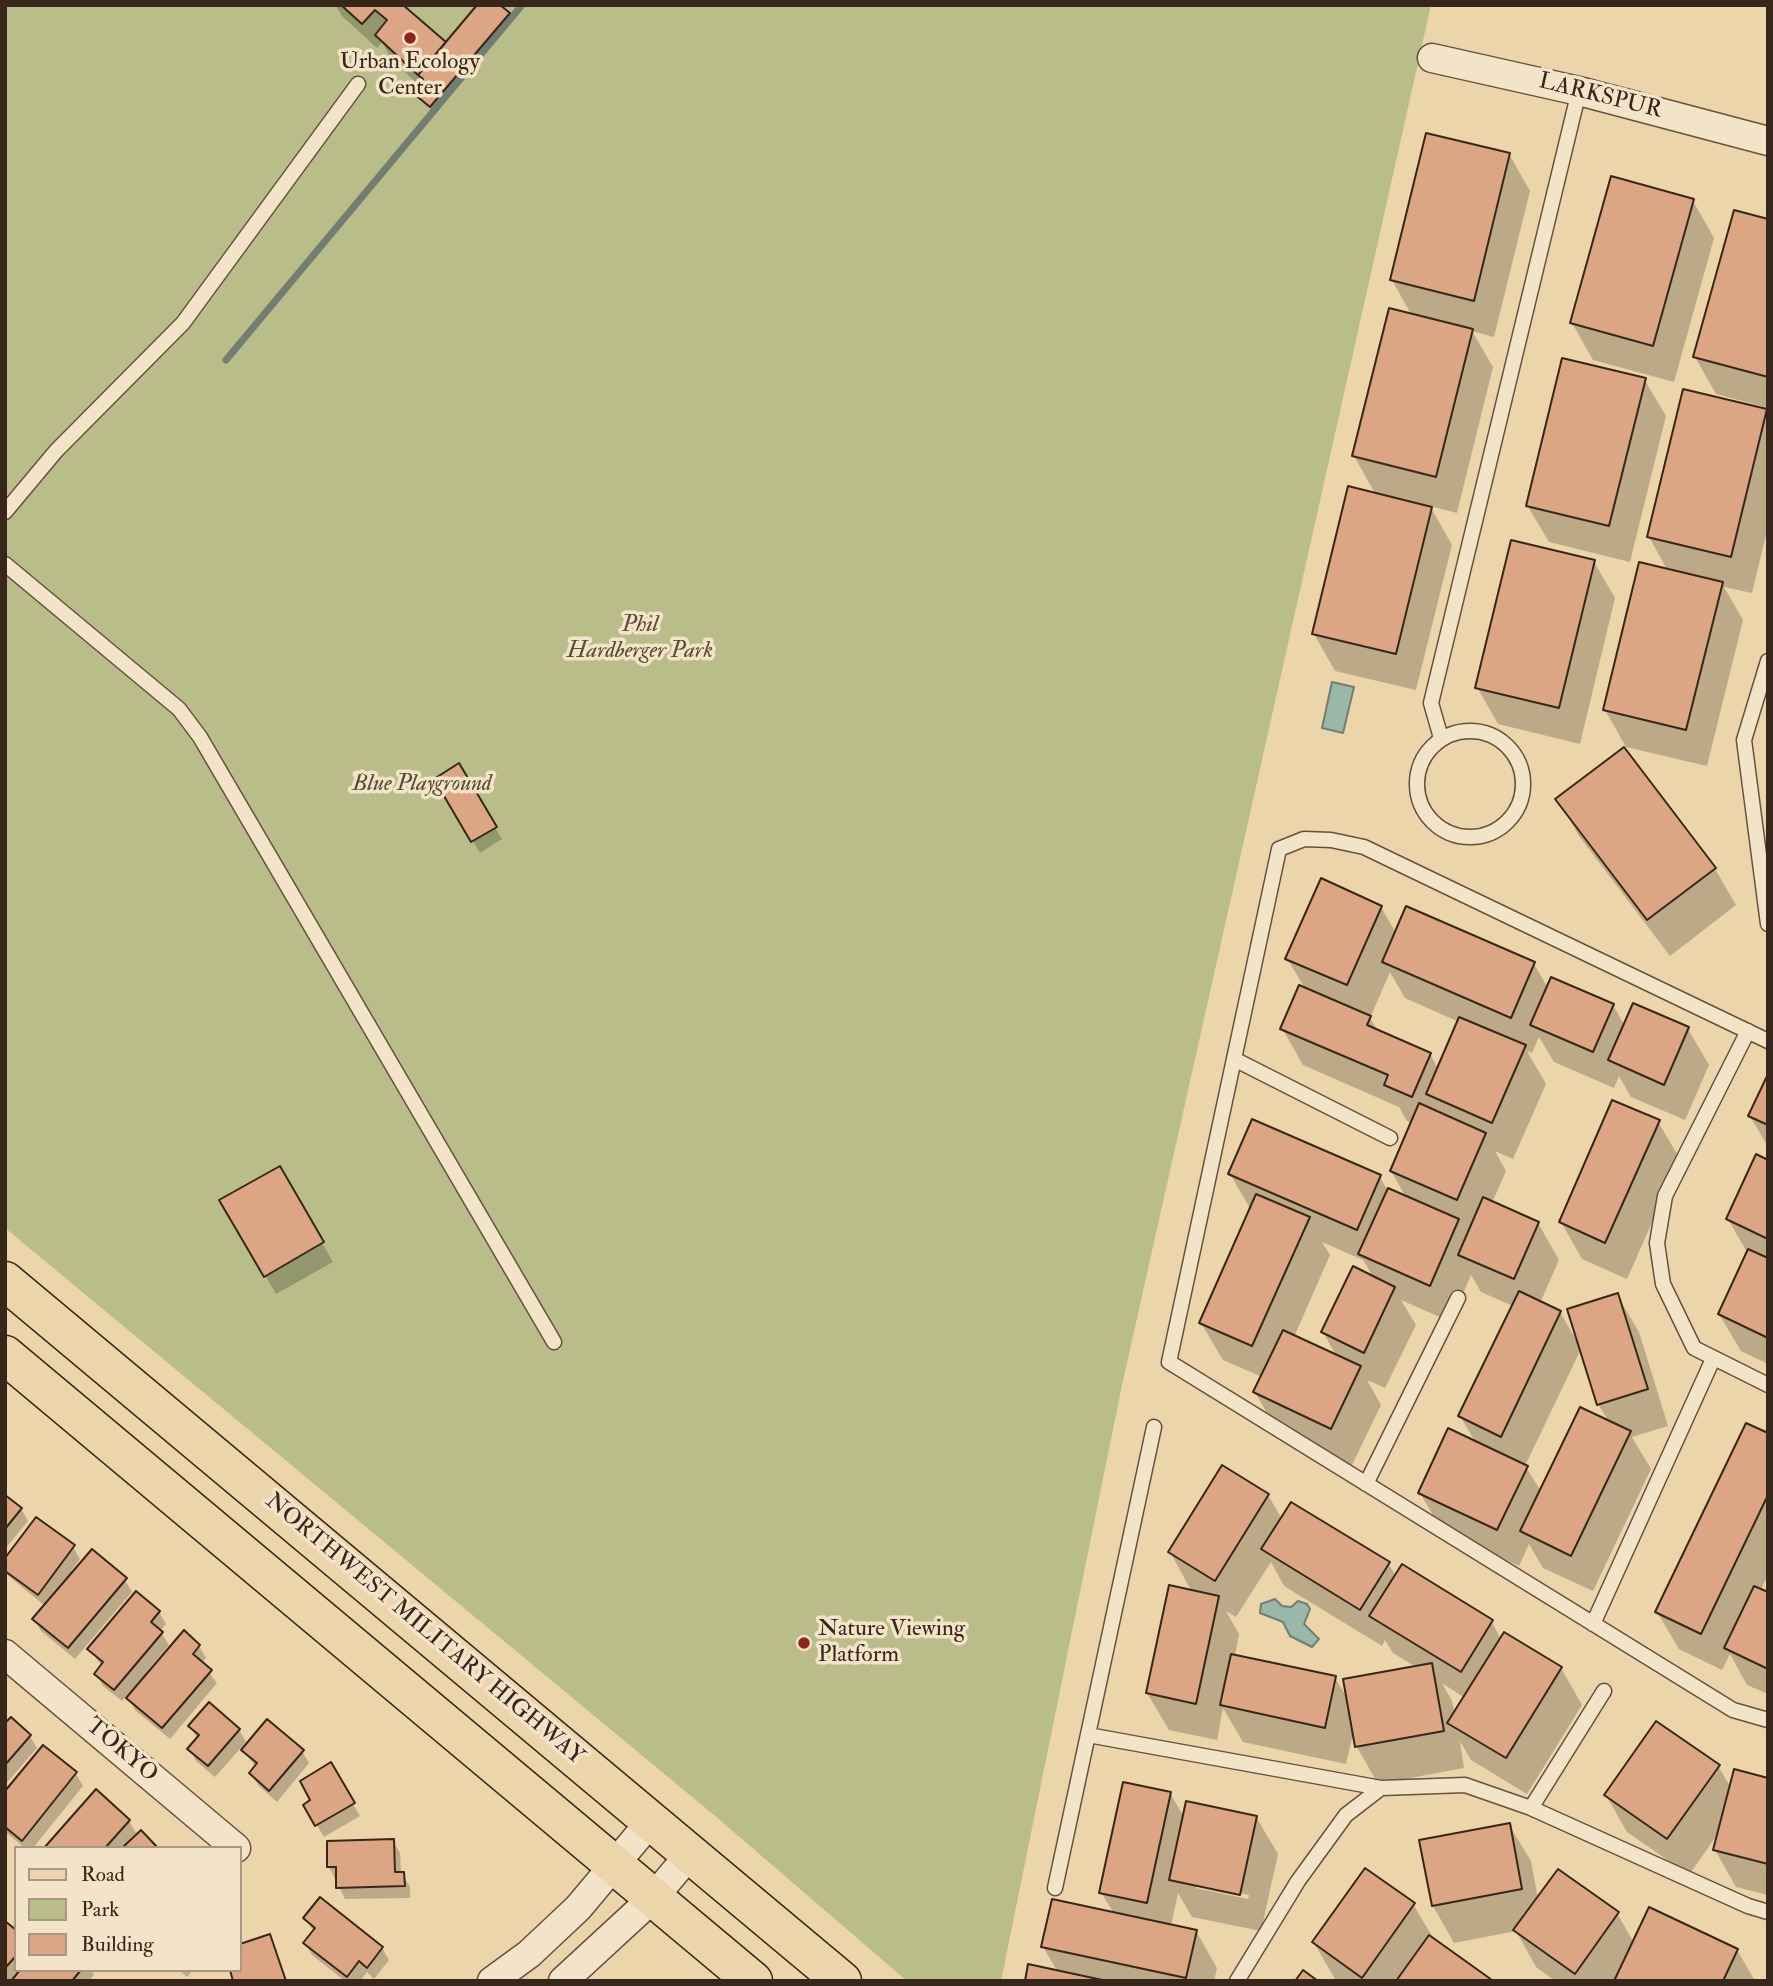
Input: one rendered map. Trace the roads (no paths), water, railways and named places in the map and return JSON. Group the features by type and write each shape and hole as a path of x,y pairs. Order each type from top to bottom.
{"main road":[{"name":"NORTHWEST MILITARY HIGHWAY","path":"5,1281 842,1981"},
{"path":"5,1355 753,1981"}],"street":[{"name":"LARKSPUR","path":"1432,58 1579,90 1768,141"},
{"name":"TOKYO","path":"5,1654 234,1846"},
{"path":"492,1981 529,1954 578,1908 651,1821"},
{"path":"563,1981 653,1898 690,1854"}],"lane":[{"path":"5,512 56,451 183,323 358,84"},
{"path":"1441,738 1431,703 1579,90"},
{"path":"5,564 179,709 200,737 554,1342"},
{"path":"1768,661 1744,740 1768,924"},
{"path":"1461,730 1482,731 1502,740 1516,755 1523,775 1522,796 1513,815 1498,830 1478,837 1457,836 1438,827 1423,812 1416,792 1417,771 1426,752 1441,738 1461,730"},
{"path":"1768,1041 1364,848 1331,840 1304,839 1279,849 1169,1362 1733,1710 1768,1720"},
{"path":"1748,1031 1665,1196 1657,1243 1663,1284 1694,1349 1768,1385"},
{"path":"1234,1059 1390,1138"},
{"path":"1366,1484 1458,1298"},
{"path":"1593,1624 1713,1359"},
{"path":"1055,1888 1154,1427"},
{"path":"1531,1808 1604,1691"},
{"path":"1088,1735 1381,1788 1465,1785 1531,1808 1748,1906 1768,1912"},
{"path":"1237,1981 1298,1881 1346,1815 1381,1788"}],"waterway":[{"path":"226,360 522,5"}],"place":[{"name":"Urban Ecology Center","path":"410,38"},
{"name":"Nature Viewing Platform","path":"804,1643"}],"park label":[{"name":"Phil Hardberger Park","path":"640,639"},
{"name":"Blue Playground","path":"422,785"}]}
